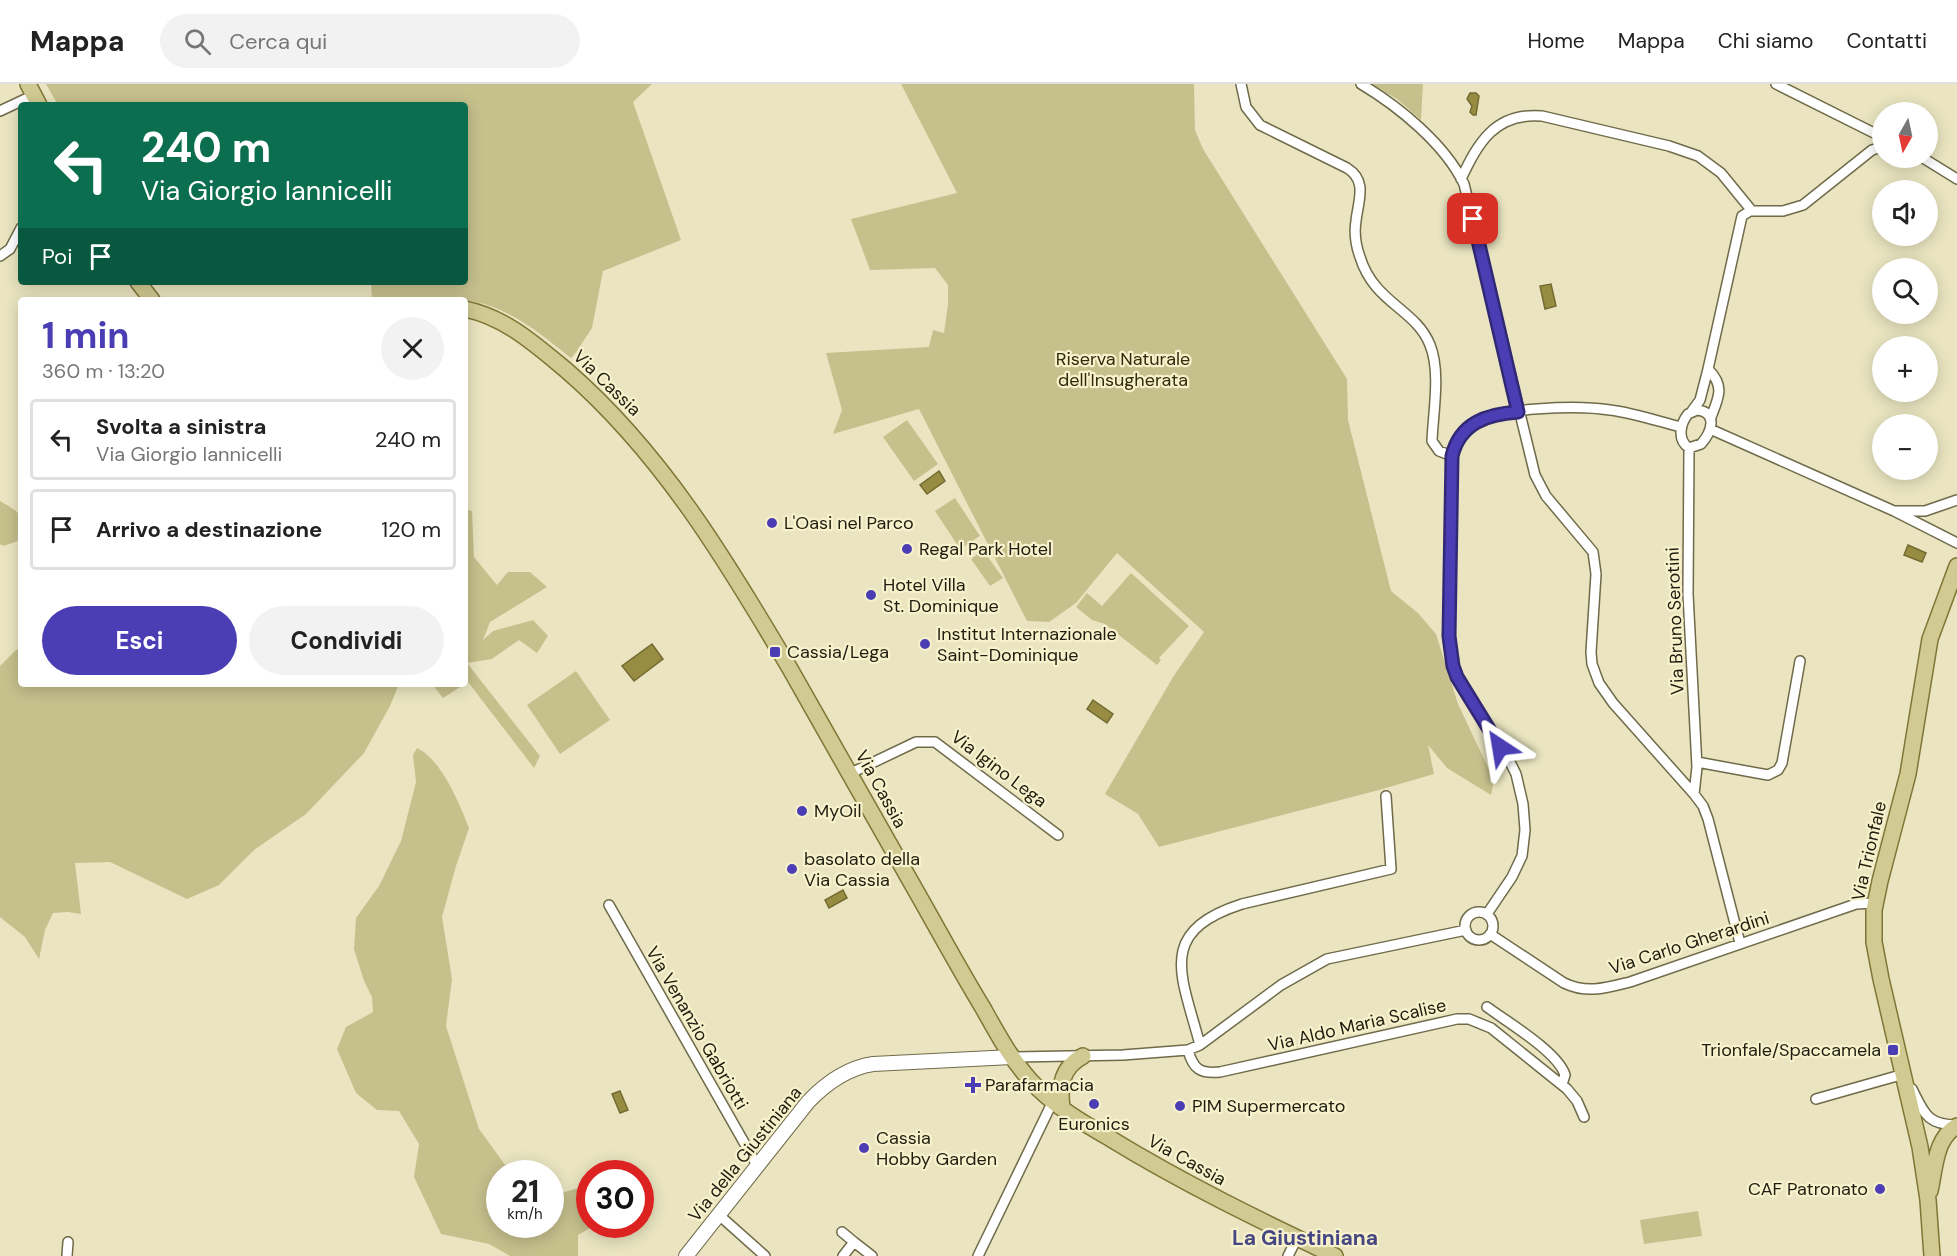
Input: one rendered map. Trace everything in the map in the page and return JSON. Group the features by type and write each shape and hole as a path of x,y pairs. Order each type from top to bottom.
{"main road":[{"path":"140,285 150,297"},
{"name":"Via Cassia","path":"468,310 489,316 519,333 597,398 641,445 683,498 757,613 969,985 1012,1057 1032,1083 1058,1104 1107,1137 1174,1176 1335,1256"},
{"name":"Via Trionfale","path":"1932,1256 1928,1200 1920,1148 1874,942 1875,903 1908,774 1930,639 1957,566"},
{"path":"1058,1104 1065,1072 1083,1056"},
{"path":"1928,1200 1941,1143 1947,1133 1957,1125"}],"street":[{"path":"1241,84 1246,107 1254,120 1263,128 1341,165 1357,177 1361,191 1355,231 1360,259 1374,286 1415,323 1429,342 1435,369 1432,441 1438,451 1452,456"},
{"path":"1361,84 1400,111 1425,134 1449,161 1461,179 1468,198 1532,466 1538,483 1550,501 1588,544 1594,558 1596,574 1591,652 1596,678 1608,698 1703,806 1740,944"},
{"path":"1776,84 1872,132"},
{"path":"19,102 34,95"},
{"path":"0,111 18,103"},
{"path":"1461,179 1475,150 1490,132 1515,119 1527,116 1542,117 1627,136 1698,156 1721,173 1752,211"},
{"path":"1708,369 1717,379 1718,400 1711,417 1710,429 1701,444 1689,448 1683,442 1681,427 1685,418 1700,400 1740,220 1744,214 1752,211 1783,211 1803,205 1872,150"},
{"path":"1938,167 1957,178"},
{"path":"0,256 10,249 18,234"},
{"path":"1487,914 1512,877 1522,856 1525,830 1523,804 1516,774 1464,690 1453,666 1449,636 1452,456 1458,438 1471,424 1488,416 1567,408 1601,409 1681,427"},
{"path":"1692,411 1703,411 1711,417"},
{"path":"1710,429 1894,511 1957,543"},
{"name":"Via Bruno Serotini","path":"1689,448 1688,594 1697,762 1694,794"},
{"path":"1894,511 1925,511 1957,500"},
{"path":"1697,762 1768,775 1778,770 1782,763 1800,661"},
{"name":"Via Igino Lega","path":"850,773 916,741 935,742 1058,835"},
{"path":"1200,1045 1181,973 1182,947 1190,934 1201,924 1228,908 1390,869 1386,796"},
{"name":"Via Carlo Gherardini","path":"1490,934 1564,983 1574,988 1598,990 1630,982 1856,904 1875,903"},
{"name":"Via Venanzio Gabriotti","path":"609,905 758,1167"},
{"path":"1479,912 1487,914 1493,924 1490,934 1477,939 1470,936 1466,930 1466,922 1471,915 1479,912"},
{"path":"1012,1057 1083,1056 1188,1050 1200,1045 1281,985 1327,959 1466,930"},
{"name":"Via Aldo Maria Scalise","path":"1486,1008 1526,1035 1559,1064 1565,1075 1562,1084"},
{"name":"Via Aldo Maria Scalise","path":"1188,1050 1191,1062 1196,1068 1206,1072 1220,1072 1457,1019 1470,1019 1491,1028 1562,1084 1574,1097 1584,1116"},
{"name":"Via della Giustiniana","path":"686,1256 814,1095 828,1084 856,1068 873,1064 1012,1057"},
{"path":"1816,1099 1904,1074 1927,1117 1942,1124 1957,1125"},
{"path":"978,1256 1058,1104"},
{"path":"719,1215 765,1256"},
{"path":"842,1232 872,1256"},
{"path":"1288,1256 1297,1238"},
{"path":"67,1256 68,1242"},
{"path":"843,1256 854,1242"}],"green space":[{"path":"46,84 652,84 633,102 681,240 603,271 592,328 571,358 523,322 492,307 468,301 468,297 372,297 371,285 468,285 468,102 56,102"},
{"name":"Riserva Naturale dell'Insugherata","path":"901,84 1194,84 1195,130 1203,149 1347,379 1348,420 1391,591 1418,613 1436,634 1458,704 1494,780 1491,795 1447,768 1428,745 1434,774 1159,847 1138,814 1105,794 1173,677 1204,632 1117,553 1076,603 1049,622 1027,621 919,409 833,434 842,410 826,353 929,347 933,330 944,333 948,285 935,268 870,270 851,219 957,193"},
{"path":"1371,84 1423,84 1421,120 1397,99"},
{"path":"907,420 938,464 914,481 883,437"},
{"path":"955,498 980,536 960,549 935,511"},
{"path":"0,501 18,513 18,541 3,546 0,544"},
{"path":"468,510 472,511 474,557 497,585 508,572 530,572 547,587 490,622 483,640 493,631 533,620 548,636 537,653 519,640 492,659 468,663"},
{"path":"983,550 1003,578 990,586 971,559"},
{"path":"1131,573 1189,626 1159,658 1161,660 1157,665 1105,624 1092,620 1076,607 1087,593 1102,606"},
{"path":"18,649 18,687 398,687 364,753 306,814 254,850 219,885 187,899 110,862 75,863 81,914 53,913 45,930 39,959 25,937 0,917 0,666"},
{"path":"468,664 540,756 534,768 468,682"},
{"path":"576,671 610,720 560,754 527,705"},
{"path":"434,687 460,687 443,698"},
{"path":"417,748 426,754 442,772 469,828 442,917 452,979 446,1026 479,1129 502,1160 486,1160 486,1238 564,1238 564,1192 576,1189 578,1256 510,1256 489,1244 441,1234 414,1177 419,1144 399,1111 377,1110 356,1093 337,1049 346,1027 373,1012 372,997 364,981 354,949 356,918 379,886 401,841 416,782 413,755"},
{"path":"1698,1211 1702,1236 1644,1244 1640,1220"}],"shaded area":[{"path":"1470,93 1476,93 1479,96 1476,115 1470,112 1472,106 1467,99"},
{"path":"1551,284 1556,306 1545,309 1540,286"},
{"path":"939,471 945,481 927,494 920,485"},
{"path":"1908,545 1926,553 1922,562 1904,555"},
{"path":"652,644 663,659 634,681 622,666"},
{"path":"1093,700 1113,714 1107,723 1087,709"},
{"path":"843,890 847,898 829,908 825,900"},
{"path":"620,1091 628,1110 620,1113 612,1094"}],"place":[{"name":"L'Oasi nel Parco","path":"772,523"},
{"name":"Regal Park Hotel","path":"907,549"},
{"name":"Hotel Villa St. Dominique","path":"871,595"},
{"name":"Institut Internazionale Saint-Dominique","path":"925,644"},
{"name":"Cassia/Lega","path":"775,652"},
{"name":"MyOil","path":"802,811"},
{"name":"basolato della Via Cassia","path":"792,869"},
{"name":"Trionfale/Spaccamela","path":"1893,1050"},
{"name":"Parafarmacia","path":"973,1085"},
{"name":"Euronics","path":"1094,1104"},
{"name":"PIM Supermercato","path":"1180,1106"},
{"name":"Cassia Hobby Garden","path":"864,1148"},
{"name":"CAF Patronato","path":"1880,1189"}],"district":[{"name":"La Giustiniana","path":"1305,1238"}],"route":[{"path":"1473,219 1518,412 1493,415 1477,421 1462,433 1454,449 1452,456 1449,636 1453,666 1457,677 1500,747"}]}
